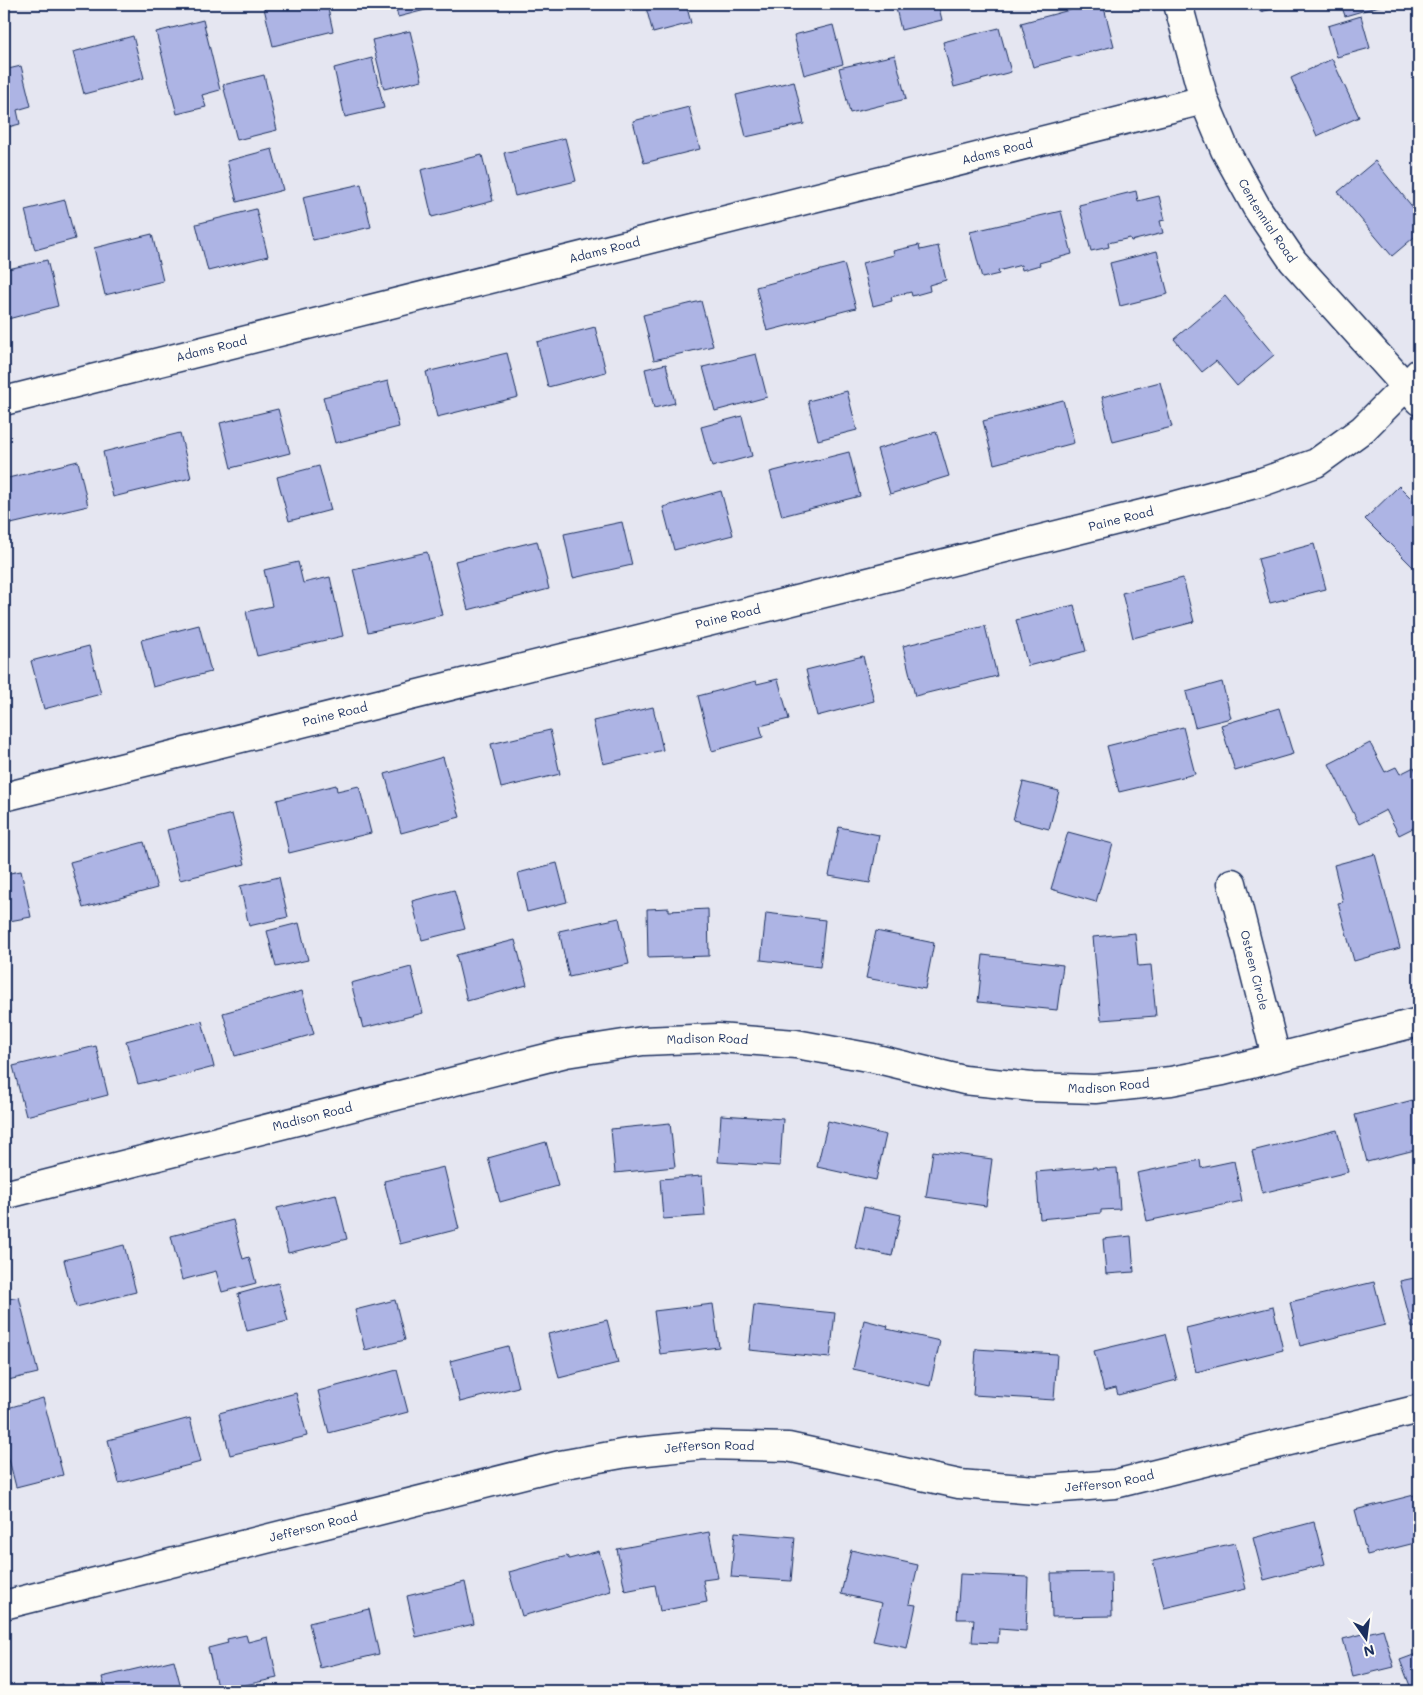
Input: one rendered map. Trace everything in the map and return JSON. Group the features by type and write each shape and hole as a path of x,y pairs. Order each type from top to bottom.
{"street":[{"name":"Centennial Road","path":"1178,4 1204,100 1225,150 1257,208 1293,261 1415,387"},
{"name":"Adams Road","path":"4,401 1204,100"},
{"name":"Paine Road","path":"4,796 1156,511 1262,482 1316,463 1363,429 1415,387"},
{"name":"Osteen Circle","path":"1232,883 1276,1057"},
{"name":"Madison Road","path":"4,1195 566,1053 643,1041 718,1038 796,1044 873,1058 964,1080 1032,1088 1095,1089 1171,1081 1419,1022"},
{"name":"Jefferson Road","path":"4,1605 560,1465 627,1453 704,1444 788,1447 959,1484 1036,1490 1115,1484 1419,1409"}],"building":[{"path":"263,4 327,4 333,31 273,46"},
{"path":"395,4 441,4 437,5 437,7 398,17"},
{"path":"645,4 686,4 691,23 653,33"},
{"path":"895,4 938,4 942,20 901,30"},
{"path":"1092,4 1103,4 1114,46 1033,67 1021,23"},
{"path":"1258,4 1293,4 1260,12"},
{"path":"1341,4 1383,4 1383,5 1345,16"},
{"path":"1361,16 1370,48 1337,57 1328,26"},
{"path":"203,20 220,90 202,95 206,107 177,114 156,32"},
{"path":"833,25 843,64 804,75 794,35"},
{"path":"999,28 1011,72 954,87 943,42"},
{"path":"410,31 422,80 384,89 372,40"},
{"path":"133,36 144,78 84,94 73,52"},
{"path":"895,55 906,99 850,113 839,68"},
{"path":"372,58 384,108 345,117 334,68"},
{"path":"1332,59 1359,117 1317,136 1291,78"},
{"path":"21,66 31,106 17,110 20,124 4,128 4,70"},
{"path":"264,75 277,130 237,140 223,85"},
{"path":"794,81 804,124 746,137 736,95"},
{"path":"689,107 700,149 644,163 633,121"},
{"path":"565,138 576,181 515,196 504,153"},
{"path":"272,149 283,190 237,202 227,161"},
{"path":"482,155 493,201 432,217 421,170"},
{"path":"1375,161 1419,215 1419,233 1392,256 1338,192"},
{"path":"361,184 371,227 313,240 303,197"},
{"path":"1136,191 1138,201 1159,196 1165,220 1160,221 1163,233 1131,241 1130,238 1108,243 1109,247 1091,251 1079,205"},
{"path":"65,200 75,239 35,250 25,210"},
{"path":"256,209 268,256 208,271 196,224"},
{"path":"1061,211 1072,254 1022,270 1021,265 998,271 999,274 982,278 970,232"},
{"path":"152,234 163,281 105,295 94,248"},
{"path":"919,245 920,250 938,246 946,280 929,285 930,291 912,296 911,292 891,297 892,301 873,306 862,263 894,255 893,251"},
{"path":"1157,251 1168,294 1120,306 1110,263"},
{"path":"47,260 58,306 4,320 4,270"},
{"path":"844,264 856,308 767,331 756,287"},
{"path":"1225,296 1274,355 1237,386 1216,361 1202,372 1174,339"},
{"path":"701,301 713,346 654,360 643,315"},
{"path":"595,327 606,372 548,387 537,342"},
{"path":"507,353 518,397 437,417 426,372"},
{"path":"756,354 767,397 715,411 703,367"},
{"path":"666,364 675,403 654,408 645,369"},
{"path":"388,381 399,427 335,443 323,397"},
{"path":"1160,382 1172,427 1113,442 1102,397"},
{"path":"847,391 857,430 818,440 808,401"},
{"path":"1063,400 1074,443 994,464 983,421"},
{"path":"278,409 290,453 231,468 220,423"},
{"path":"742,416 752,456 712,467 701,427"},
{"path":"936,432 949,476 890,494 877,449"},
{"path":"180,433 191,478 113,497 103,452"},
{"path":"849,452 860,496 782,516 770,472"},
{"path":"78,461 88,506 11,524 4,494 4,479"},
{"path":"319,466 331,510 289,521 277,477"},
{"path":"1399,486 1419,506 1419,573 1365,519"},
{"path":"721,491 733,535 674,550 663,507"},
{"path":"622,522 632,565 573,578 564,534"},
{"path":"537,541 549,589 468,610 455,561"},
{"path":"1314,544 1326,589 1270,603 1258,559"},
{"path":"427,552 442,615 368,632 353,569"},
{"path":"298,562 303,583 330,577 343,636 257,656 246,612 272,606 264,570"},
{"path":"1183,578 1194,622 1133,638 1122,593"},
{"path":"1074,605 1086,651 1028,666 1016,620"},
{"path":"199,625 211,672 153,687 141,640"},
{"path":"985,626 997,676 915,696 903,646"},
{"path":"89,646 101,694 44,709 31,661"},
{"path":"863,656 874,701 817,716 806,670"},
{"path":"778,679 789,719 760,726 763,737 712,751 698,696 756,681 757,684"},
{"path":"1222,682 1231,718 1195,727 1186,692"},
{"path":"653,707 663,750 603,764 593,721"},
{"path":"1279,708 1293,754 1235,771 1221,725"},
{"path":"1183,727 1195,774 1119,792 1107,746"},
{"path":"550,730 560,774 501,788 491,744"},
{"path":"1370,743 1385,772 1396,767 1400,774 1414,767 1419,777 1419,825 1399,835 1386,810 1359,824 1329,764"},
{"path":"443,757 460,817 401,833 385,774"},
{"path":"1023,782 1059,791 1049,829 1013,820"},
{"path":"336,785 337,791 359,786 371,833 289,853 277,800"},
{"path":"232,814 245,864 180,880 167,830"},
{"path":"839,827 879,835 870,883 829,876"},
{"path":"1068,832 1113,844 1096,902 1051,889"},
{"path":"144,842 157,888 83,908 70,862"},
{"path":"1375,854 1400,948 1354,961 1338,903 1343,902 1334,865"},
{"path":"557,863 567,902 527,912 518,873"},
{"path":"21,871 31,917 4,922 4,874"},
{"path":"279,877 288,917 249,926 240,886"},
{"path":"454,890 465,929 422,940 412,901"},
{"path":"669,908 669,911 708,909 709,956 648,958 647,909"},
{"path":"766,913 825,920 820,967 761,960"},
{"path":"619,918 629,964 569,977 559,931"},
{"path":"299,923 308,960 276,967 267,931"},
{"path":"876,931 934,943 925,989 866,978"},
{"path":"1135,933 1138,966 1151,965 1156,1016 1101,1020 1093,937"},
{"path":"515,940 527,985 467,1001 456,955"},
{"path":"983,955 1063,965 1057,1010 978,1002"},
{"path":"411,967 423,1013 363,1028 351,983"},
{"path":"302,991 314,1034 235,1056 223,1013"},
{"path":"202,1021 214,1067 156,1082 155,1080 138,1084 126,1041"},
{"path":"96,1046 108,1095 26,1116 13,1066"},
{"path":"1413,1100 1414,1103 1419,1102 1419,1149 1367,1162 1355,1115"},
{"path":"721,1115 783,1119 780,1166 718,1162"},
{"path":"828,1121 886,1135 876,1180 817,1167"},
{"path":"670,1123 675,1167 615,1173 611,1129"},
{"path":"1337,1130 1348,1172 1262,1193 1252,1151"},
{"path":"546,1142 558,1186 500,1202 488,1158"},
{"path":"933,1151 992,1159 986,1206 926,1197"},
{"path":"1200,1160 1201,1168 1234,1161 1242,1201 1147,1221 1137,1173"},
{"path":"444,1167 459,1229 400,1244 384,1181"},
{"path":"1096,1167 1097,1169 1117,1168 1120,1209 1101,1210 1101,1213 1040,1219 1036,1172"},
{"path":"702,1176 705,1216 663,1219 660,1179"},
{"path":"336,1194 347,1239 288,1253 277,1208"},
{"path":"864,1207 901,1215 892,1256 855,1248"},
{"path":"233,1220 243,1259 249,1257 256,1283 222,1292 216,1271 182,1280 171,1236"},
{"path":"1131,1236 1134,1272 1106,1274 1103,1239"},
{"path":"124,1245 136,1292 76,1307 64,1260"},
{"path":"1419,1277 1419,1326 1412,1328 1400,1281"},
{"path":"1374,1282 1385,1325 1300,1346 1290,1302"},
{"path":"278,1283 288,1321 247,1331 238,1294"},
{"path":"19,1297 38,1373 4,1381 4,1300"},
{"path":"395,1300 405,1340 365,1350 355,1310"},
{"path":"713,1304 719,1347 660,1354 654,1311"},
{"path":"754,1305 835,1313 830,1358 749,1350"},
{"path":"1273,1307 1283,1350 1196,1372 1186,1328"},
{"path":"607,1320 618,1363 559,1378 548,1334"},
{"path":"864,1320 888,1326 887,1329 940,1341 930,1386 853,1369"},
{"path":"1165,1334 1177,1380 1118,1395 1116,1388 1104,1391 1094,1351"},
{"path":"508,1346 518,1387 460,1402 450,1361"},
{"path":"976,1349 1057,1354 1054,1400 973,1395"},
{"path":"397,1370 408,1412 329,1433 318,1391"},
{"path":"296,1393 307,1436 230,1455 219,1413"},
{"path":"43,1398 63,1475 16,1487 4,1440 4,1409"},
{"path":"190,1418 201,1462 119,1483 108,1440"},
{"path":"1414,1495 1419,1516 1419,1542 1367,1555 1355,1510"},
{"path":"1314,1522 1325,1564 1264,1580 1253,1538"},
{"path":"709,1532 718,1578 703,1580 707,1602 660,1611 655,1585 625,1591 617,1549"},
{"path":"735,1532 795,1537 791,1581 731,1577"},
{"path":"1235,1543 1246,1589 1164,1608 1153,1561"},
{"path":"851,1550 918,1565 909,1604 916,1605 907,1648 873,1641 882,1603 841,1594"},
{"path":"599,1551 611,1591 522,1616 509,1572 567,1556 569,1559"},
{"path":"1111,1572 1112,1616 1052,1617 1051,1573"},
{"path":"960,1574 1028,1577 1026,1631 999,1629 998,1643 972,1642 974,1619 957,1619"},
{"path":"465,1582 474,1624 416,1637 407,1596"},
{"path":"369,1609 379,1654 320,1668 309,1623"},
{"path":"1383,1629 1394,1667 1353,1677 1343,1639"},
{"path":"246,1635 248,1642 268,1637 277,1678 218,1691 208,1648 228,1643 227,1639"},
{"path":"1419,1653 1419,1691 1412,1691 1400,1660"},
{"path":"174,1660 182,1691 106,1691 102,1677"},
{"path":"62,1684 64,1691 33,1691"}]}
